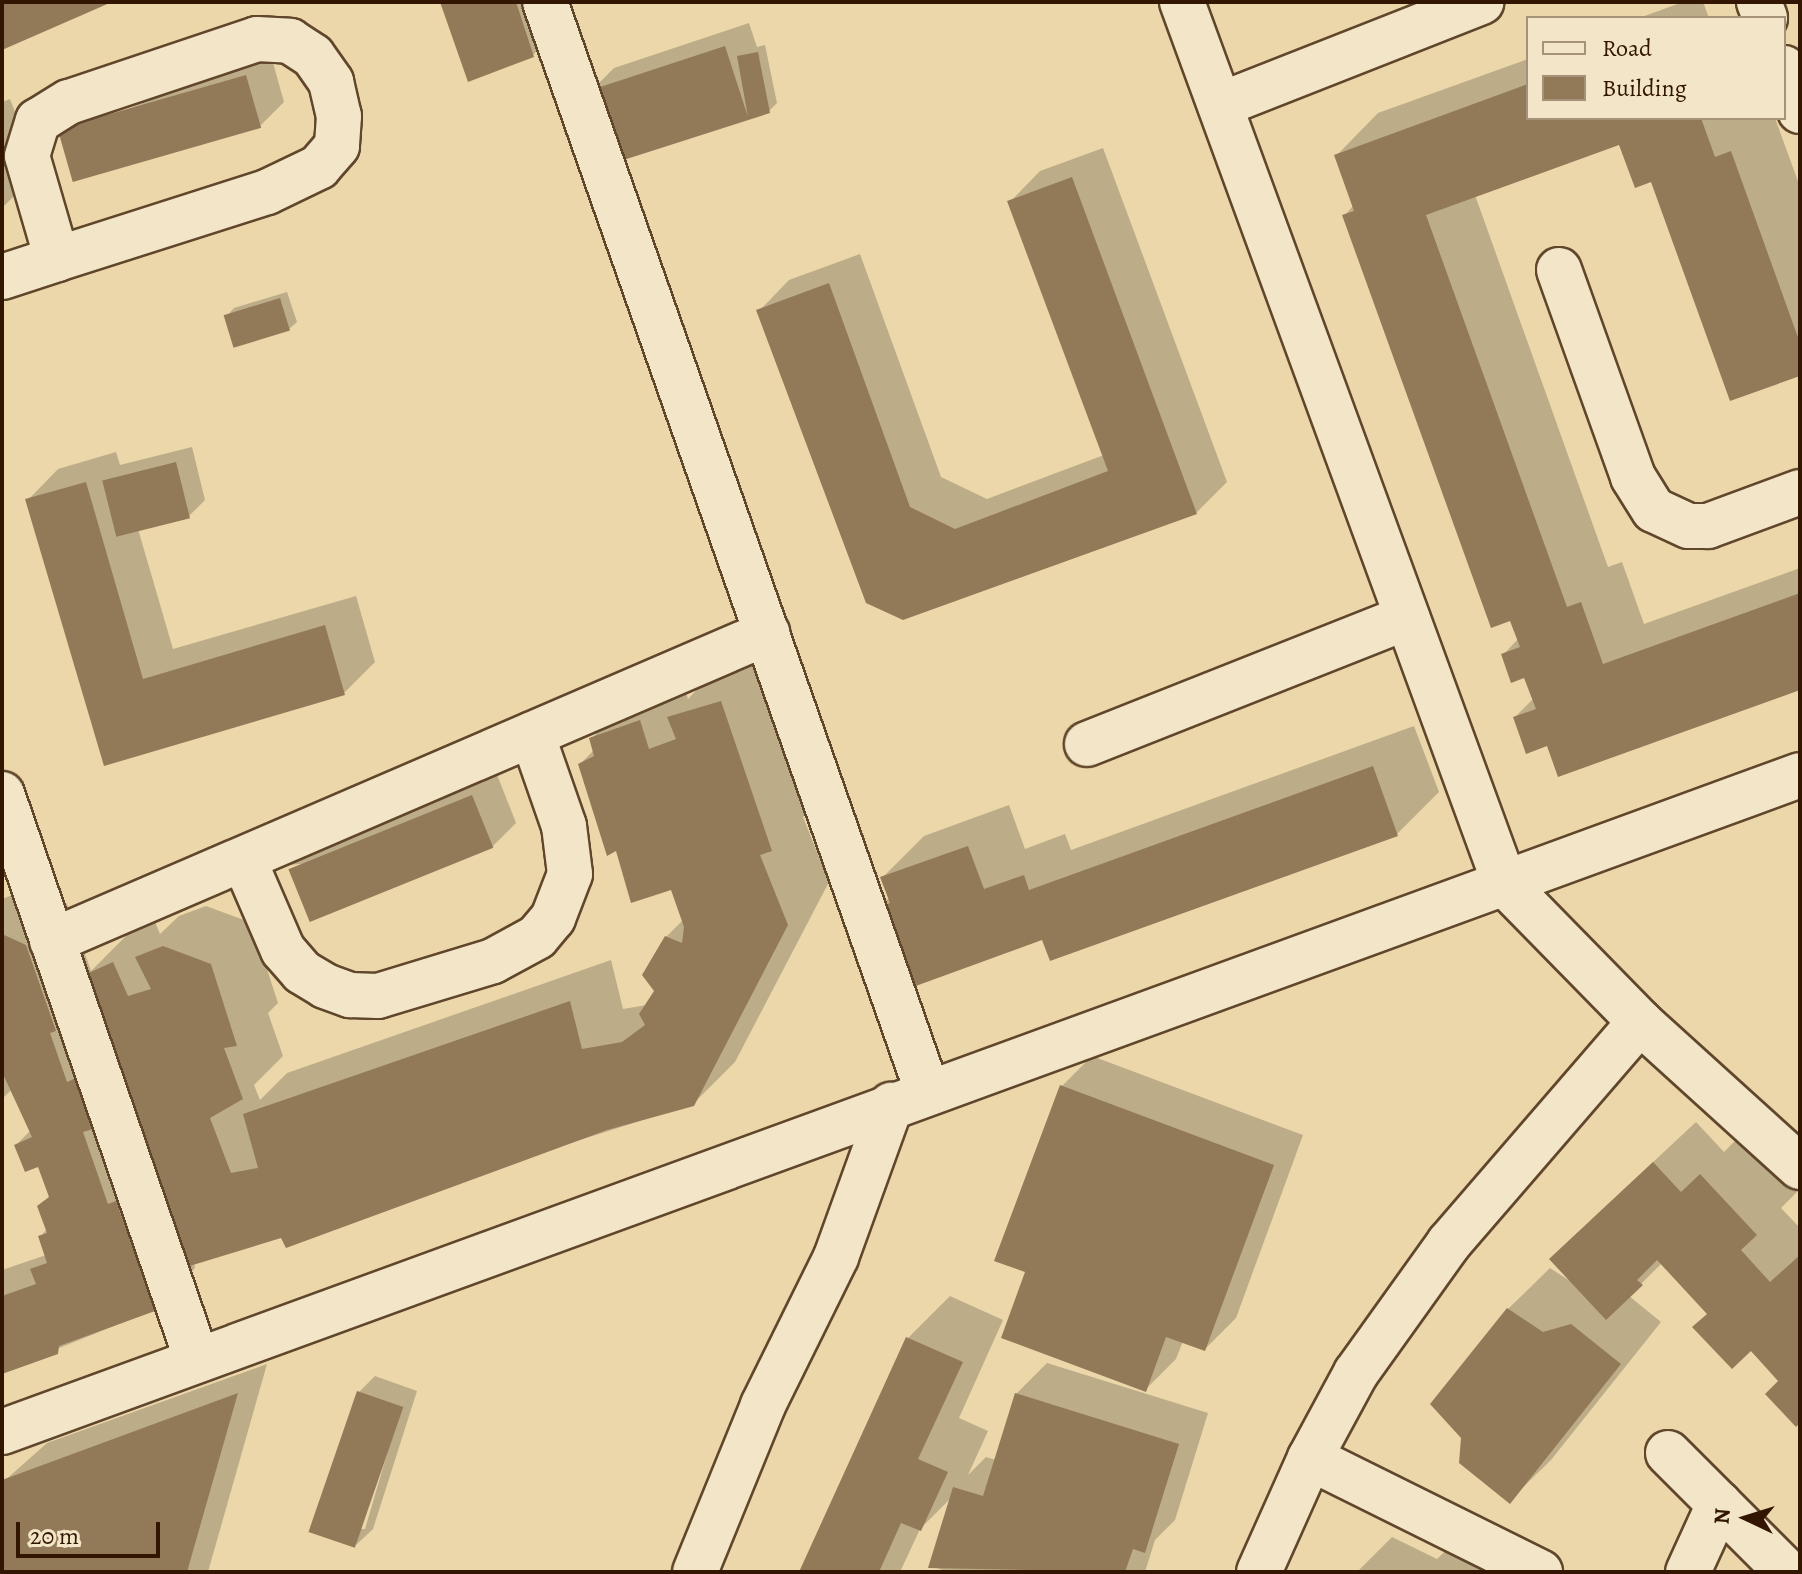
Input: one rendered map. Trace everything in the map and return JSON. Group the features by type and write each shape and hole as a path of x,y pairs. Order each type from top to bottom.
{"street":[{"path":"545,2 767,633 910,1099 763,1405 695,1572"},
{"path":"1182,2 1505,884 1640,1022 1800,1167"},
{"path":"1220,105 1481,2"},
{"path":"2,277 267,192 319,167 337,146 339,116 331,82 313,56 290,41 257,39 52,109 29,137 27,156 57,259"},
{"path":"1786,73 1800,111"},
{"path":"1559,270 1633,477 1654,510 1689,526 1708,526 1800,492"},
{"path":"1087,744 1407,617"},
{"path":"52,941 767,633"},
{"path":"244,860 283,950 302,972 325,986 350,995 378,996 493,961 537,937 553,918 570,874 564,826 532,734"},
{"path":"2,1432 1800,775"},
{"path":"2,794 10,845 52,941 197,1360"},
{"path":"1259,1572 1310,1458 1356,1373 1449,1243 1640,1022"},
{"path":"1668,1453 1787,1572"},
{"path":"1310,1458 1540,1572"},
{"path":"1688,1572 1719,1504"}],"building":[{"path":"2,2 112,2 2,50"},
{"path":"440,2 516,2 534,57 468,82"},
{"path":"725,46 748,117 737,56 758,52 770,113 611,164 588,91"},
{"path":"246,75 261,128 73,182 58,129"},
{"path":"1526,85 1526,120 1702,120 1715,157 1731,151 1800,343 1800,376 1730,401 1651,182 1635,188 1619,145 1426,215 1567,607 1581,602 1603,664 1800,593 1800,690 1558,777 1547,746 1526,754 1513,717 1536,709 1524,678 1511,683 1501,654 1520,647 1510,621 1491,628 1342,215 1354,211 1334,155"},
{"path":"1072,177 1197,514 903,620 866,603 756,310 829,283 910,507 955,529 1108,471 1007,201"},
{"path":"280,298 290,331 234,348 224,315"},
{"path":"176,462 190,518 116,537 102,480"},
{"path":"86,482 143,679 325,625 345,695 104,766 25,499"},
{"path":"721,701 772,851 760,855 788,925 694,1106 607,1130 286,1248 281,1238 183,1268 84,975 113,962 128,996 151,989 135,957 163,946 211,964 237,1046 224,1048 243,1099 210,1118 231,1173 258,1168 243,1114 570,1001 582,1049 622,1042 645,1025 639,1014 654,991 642,975 665,936 682,943 684,927 671,890 631,903 616,851 607,856 578,764 594,756 589,738 640,720 649,749 676,739 667,717"},
{"path":"1373,766 1398,836 1050,961 1042,940 913,987 875,909 890,903 880,877 968,846 984,889 1024,875 1029,890"},
{"path":"472,795 493,848 310,922 288,869"},
{"path":"2,934 26,945 56,1031 50,1033 67,1082 76,1078 93,1129 83,1132 108,1204 116,1201 155,1311 59,1346 58,1354 2,1374 2,1296 36,1284 30,1269 47,1263 38,1236 47,1233 37,1206 49,1197 38,1167 25,1172 14,1145 32,1137 2,1072"},
{"path":"1060,1085 1274,1165 1205,1351 1166,1337 1146,1392 1001,1338 1025,1272 994,1261"},
{"path":"1653,1162 1681,1192 1700,1174 1757,1235 1741,1250 1770,1282 1800,1255 1800,1423 1796,1427 1765,1394 1778,1381 1751,1351 1732,1369 1692,1327 1707,1314 1657,1260 1637,1280 1643,1285 1606,1320 1549,1259"},
{"path":"1507,1308 1543,1332 1571,1324 1621,1364 1510,1504 1459,1463 1461,1438 1430,1404"},
{"path":"906,1337 963,1362 918,1459 948,1472 921,1531 901,1523 879,1572 799,1572"},
{"path":"357,1391 403,1407 355,1548 308,1532"},
{"path":"238,1393 187,1572 2,1572 2,1480"},
{"path":"1015,1393 1179,1444 1145,1553 1133,1549 1125,1572 928,1568 953,1487 983,1496"}]}
